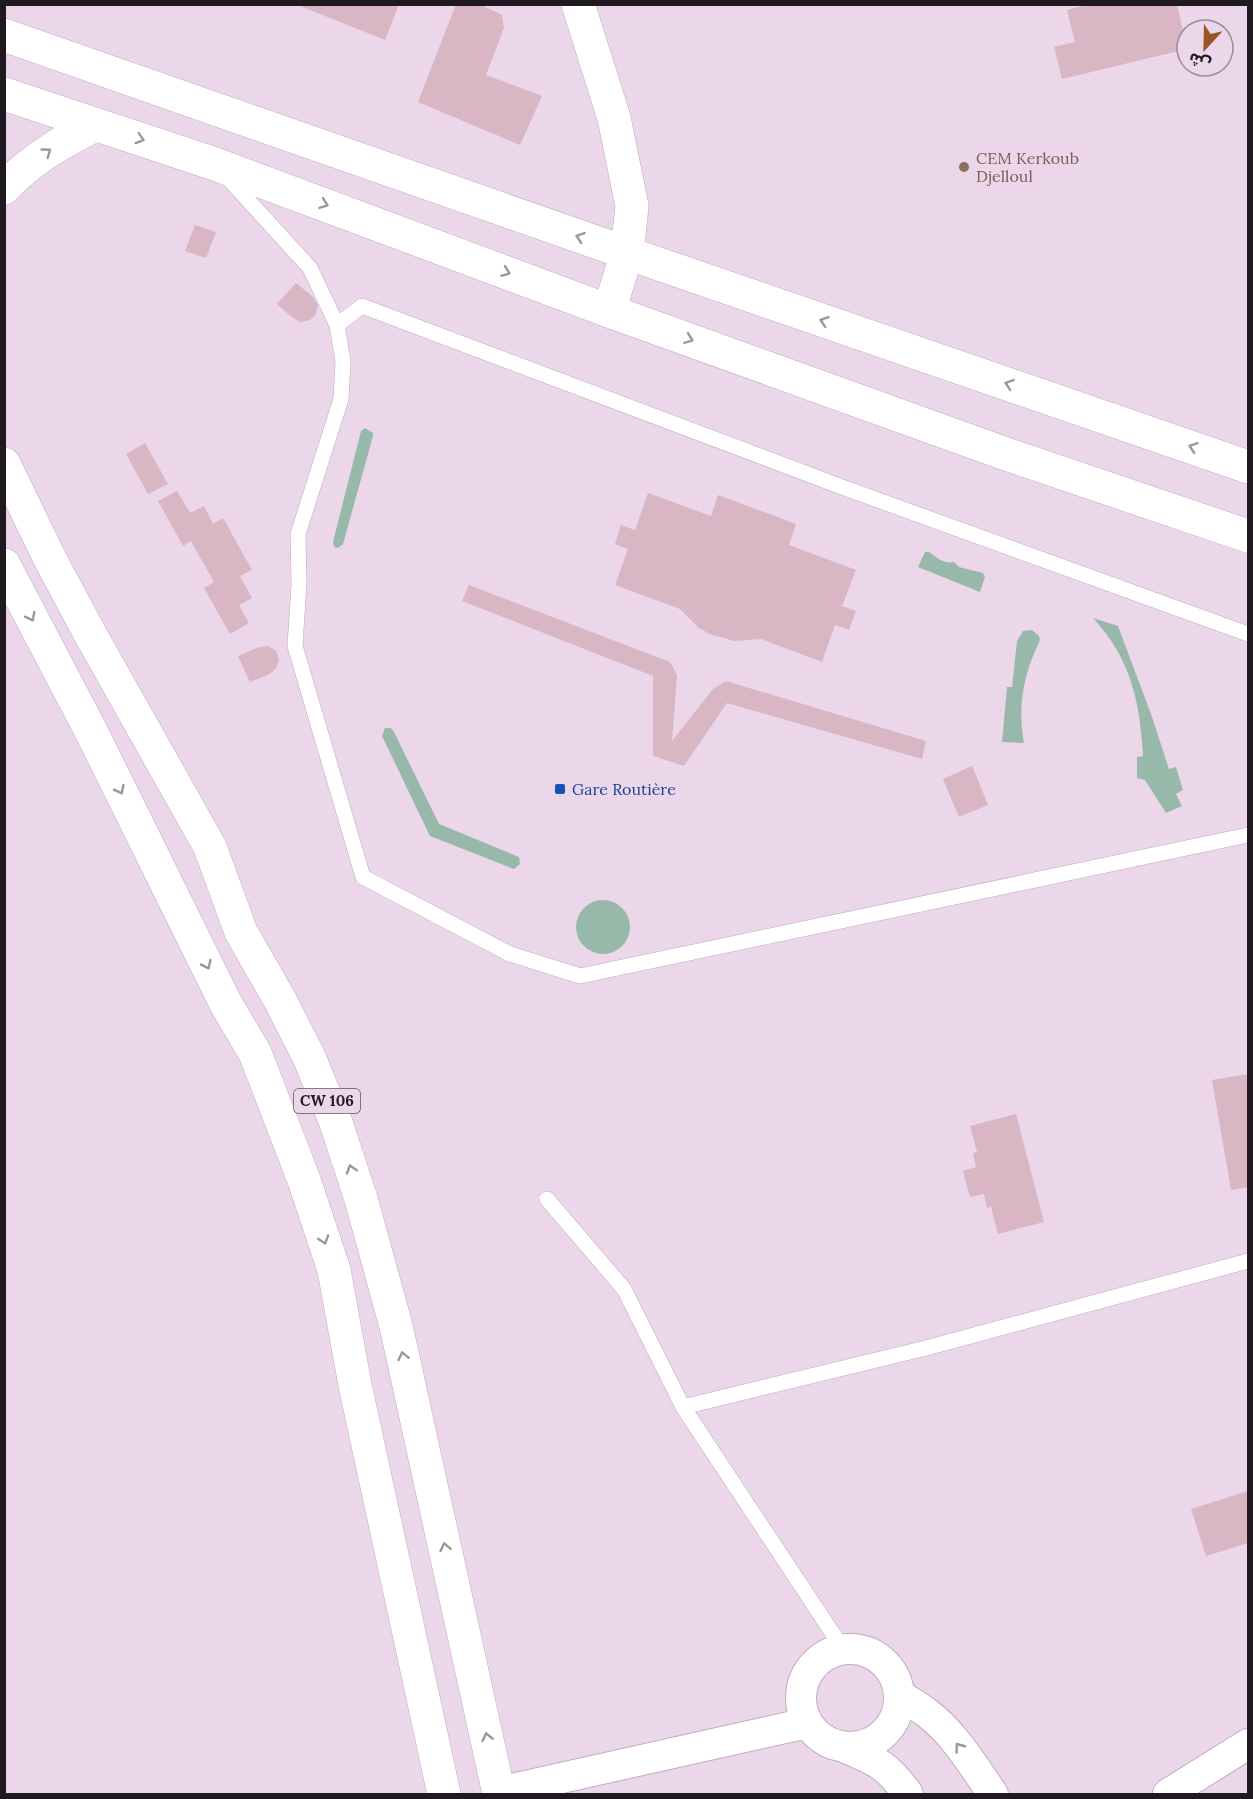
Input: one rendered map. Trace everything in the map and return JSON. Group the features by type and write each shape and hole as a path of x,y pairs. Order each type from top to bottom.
{"main road":[{"path":"578,4 614,118 632,206 627,253 609,311"},
{"path":"4,35 627,253 1248,466"},
{"path":"4,94 215,164 609,311 995,450 1248,536"},
{"path":"4,188 24,168 57,144 95,125"},
{"name":"CW 106","path":"4,464 50,559 89,632 210,847 241,932 309,1057 336,1123 361,1199 396,1326 499,1793"},
{"name":"CW 106","path":"4,565 92,733 226,1004 255,1053 304,1180 334,1270 355,1385 444,1794"}],"street":[{"path":"846,1748 863,1746 878,1739 891,1727 898,1711 899,1694 895,1679 886,1665 874,1655 859,1650 843,1649 827,1654 814,1664 805,1677 800,1692 801,1708 807,1723 817,1735 830,1744 846,1748 882,1764 908,1794"},
{"path":"899,1694 942,1726 956,1741 993,1794"},
{"path":"499,1793 807,1723"},
{"path":"1168,1794 1248,1744"}],"lane":[{"path":"215,164 310,268 337,325 343,361 341,399 298,534 299,584 295,646 363,877 510,954 580,976 1248,835"},
{"path":"337,325 362,306 842,488 1248,634"},
{"path":"547,1198 624,1289 683,1407 843,1649"},
{"path":"683,1407 926,1348 1248,1261"}],"green space":[{"path":"365,428 373,433 373,436 343,544 338,548 334,547 333,542 361,431"},
{"path":"925,552 944,561 954,562 959,567 983,573 985,577 980,592 918,567"},
{"path":"1093,618 1118,626 1169,769 1176,767 1183,790 1176,794 1182,806 1166,813 1145,780 1137,778 1137,757 1143,756 1136,699 1125,665 1106,633"},
{"path":"1032,630 1040,640 1023,690 1021,716 1024,743 1002,742 1007,687 1012,687 1017,641 1023,631"},
{"path":"385,728 391,728 394,732 439,824 519,857 520,864 514,869 430,836 382,736"},
{"path":"598,900 608,900 618,904 626,912 630,927 626,942 618,950 608,954 598,954 588,950 580,942 576,932 576,922 580,912 588,904"}],"building":[{"path":"295,4 399,4 385,40"},
{"path":"456,4 479,4 502,15 504,28 486,75 542,96 520,145 418,102"},
{"path":"1090,4 1177,4 1180,18 1175,18 1175,52 1062,79 1054,47 1075,42 1067,10"},
{"path":"195,225 216,232 206,258 185,251"},
{"path":"296,283 313,297 318,305 316,314 310,320 301,322 277,304"},
{"path":"145,443 168,484 148,494 126,454"},
{"path":"177,491 190,513 204,506 213,524 223,518 252,570 240,576 252,598 239,605 249,623 230,634 204,588 214,582 191,541 183,546 158,501"},
{"path":"648,493 711,516 718,495 796,524 789,545 856,570 842,606 856,611 849,630 835,625 822,662 761,639 734,641 710,634 699,628 680,609 615,585 628,549 615,544 621,525 635,530"},
{"path":"469,585 670,662 677,675 672,741 713,689 726,681 926,741 922,759 727,703 684,766 653,756 653,676 462,601"},
{"path":"268,646 276,651 279,660 276,668 270,674 250,682 238,656 259,647"},
{"path":"972,766 988,805 959,817 943,779"},
{"path":"1248,1074 1248,1187 1231,1190 1212,1080"},
{"path":"1016,1114 1044,1222 998,1234 991,1207 987,1208 984,1194 970,1197 963,1171 976,1167 973,1153 977,1152 970,1126"},
{"path":"1248,1491 1248,1543 1206,1556 1191,1509"}],"place":[{"name":"CEM Kerkoub Djelloul","path":"964,167"},
{"name":"Gare Routière","path":"560,789"}]}
